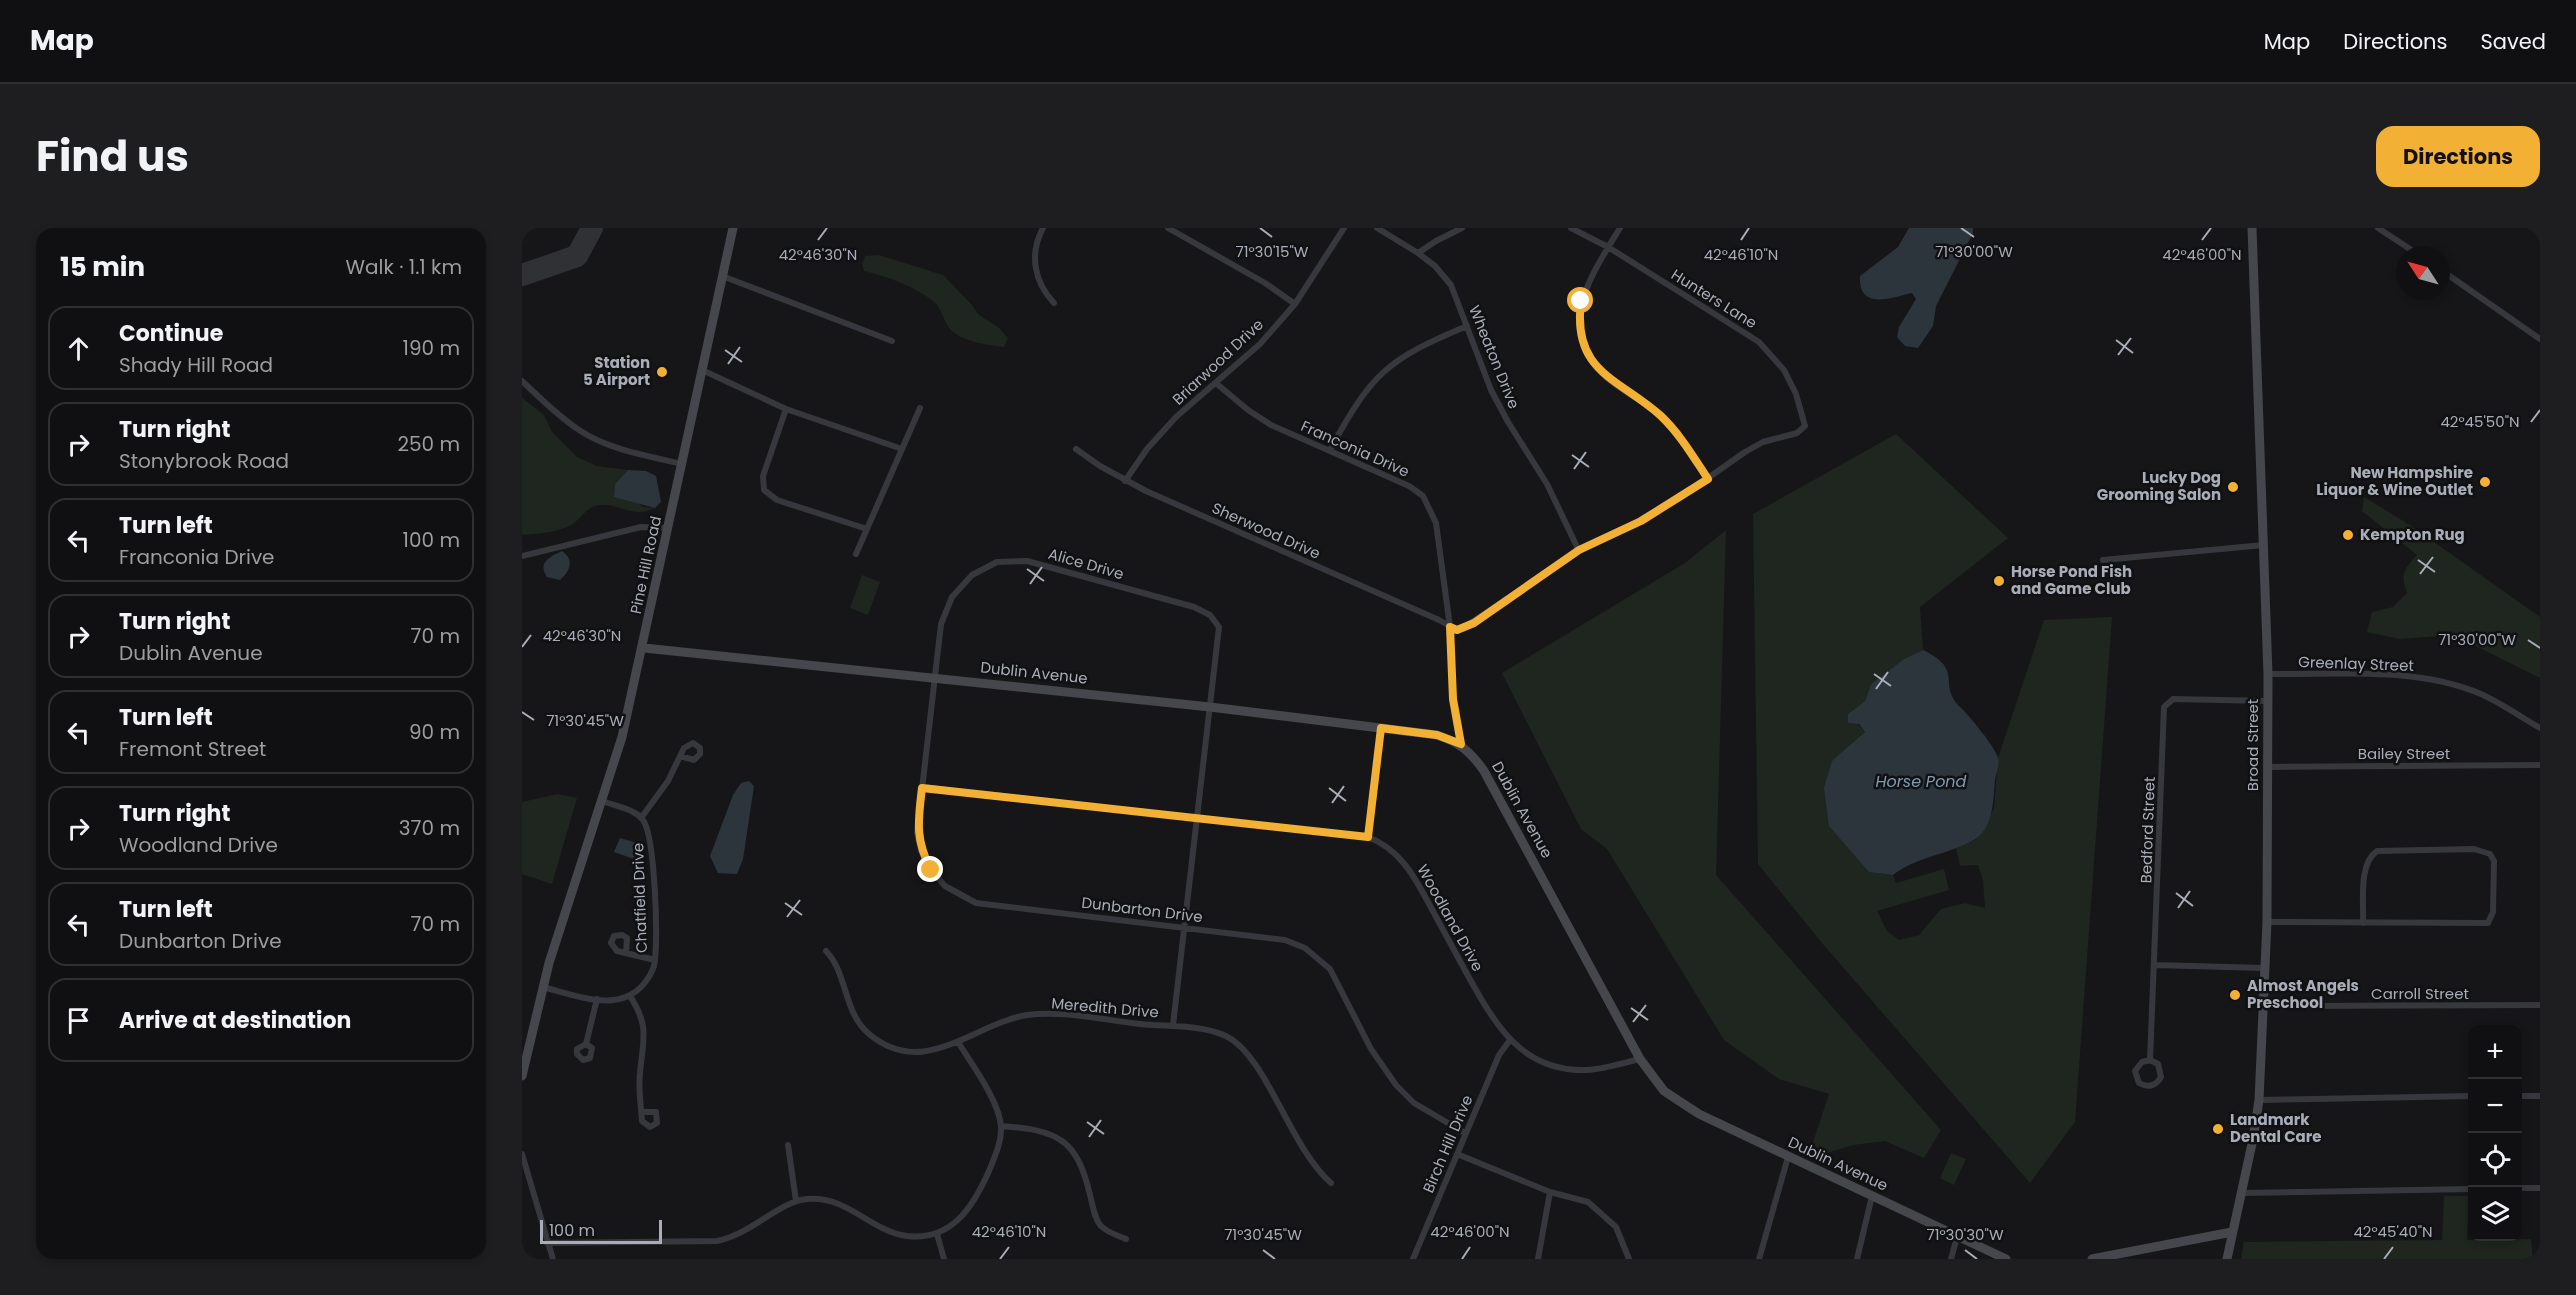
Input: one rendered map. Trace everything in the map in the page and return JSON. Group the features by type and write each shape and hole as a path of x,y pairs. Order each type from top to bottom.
{"street":[{"name":"Pine Hill Road","path":"522,1076 542,987 622,737 644,648 734,228"},
{"path":"1042,228 1036,246 1036,274 1039,284 1054,303"},
{"path":"1168,228 1265,283 1295,304"},
{"name":"Briarwood Drive","path":"1125,481 1148,449 1176,417 1217,384 1260,344 1295,304 1344,228"},
{"name":"Wheaton Drive","path":"1377,228 1435,266 1451,285 1491,390 1547,484 1579,550"},
{"path":"1418,253 1462,228"},
{"name":"Hunters Lane","path":"1571,228 1608,247 1759,342 1784,370 1796,394 1805,426 1797,433 1763,442 1708,479"},
{"path":"1450,627 1457,630 1474,623 1579,550 1641,521 1708,479 1675,430 1661,416 1607,378 1586,348 1579,320 1581,301 1620,228"},
{"name":"Broad Street","path":"2227,1259 2259,1101 2267,922 2268,674 2252,228"},
{"path":"2378,228 2405,246"},
{"path":"722,276 892,340"},
{"path":"2450,276 2540,339"},
{"path":"1330,450 1352,410 1382,372 1411,350 1467,326"},
{"path":"702,370 786,409 902,449"},
{"path":"522,381 562,417 589,436 620,448 682,464"},
{"name":"Franconia Drive","path":"1217,384 1248,410 1271,425 1409,486 1423,496 1436,523 1450,627 1453,699 1461,744"},
{"path":"856,554 920,408"},
{"path":"786,409 764,476 764,490 777,500 867,529"},
{"name":"Sherwood Drive","path":"1076,449 1125,481 1439,620 1450,627"},
{"path":"522,556 641,527 669,528"},
{"path":"2103,560 2265,544"},
{"name":"Alice Drive","path":"935,678 941,624 945,610 956,592 972,575 991,564 1027,561 1183,604 1210,615 1215,620 1219,633 1195,818 1173,1025"},
{"name":"Dublin Avenue","path":"644,648 1210,707 1437,735 1461,744 1484,771 1641,1059 1657,1082 1675,1101 1788,1157 2007,1259"},
{"name":"Greenlay Street","path":"2268,674 2370,674 2427,679 2480,693 2540,728"},
{"name":"Dunbarton Drive","path":"935,678 917,833 921,851 931,870 945,886 959,896 976,903 1184,926 1285,940 1318,957 1330,969 1371,1049 1396,1085 1414,1103 1466,1133"},
{"name":"Bedford Street","path":"2150,1060 2164,707 2173,699 2268,701"},
{"path":"1368,837 1381,728"},
{"path":"602,801 641,818 668,781 680,756"},
{"name":"Bailey Street","path":"2269,767 2540,765"},
{"name":"Woodland Drive","path":"922,788 1368,837 1390,849 1413,874 1481,999 1510,1040 1531,1056 1562,1068 1587,1070 1641,1059"},
{"name":"Chatfield Drive","path":"630,996 646,981 655,960 652,850 649,832 641,818"},
{"path":"2267,922 2363,923 2488,923 2493,912 2494,861 2490,854 2474,849 2377,851 2371,855 2365,868 2363,923"},
{"name":"Meredith Drive","path":"826,951 836,965 854,1016 870,1034 903,1051 938,1050 1002,1022 1040,1014 1173,1025 1217,1033 1239,1046 1259,1072 1311,1163 1331,1183"},
{"path":"626,953 655,960"},
{"path":"2154,965 2264,968"},
{"path":"542,987 597,999 613,1000 630,996 645,1029 640,1074 641,1112"},
{"path":"586,1044 597,999"},
{"name":"Carroll Street","path":"2263,1006 2540,1005"},
{"name":"Birch Hill Drive","path":"1413,1259 1499,1055 1510,1040"},
{"path":"547,1243 717,1241 741,1234 796,1201 818,1199 840,1203 897,1234 915,1236 937,1234 959,1220 974,1203 992,1162 1002,1126 984,1084 958,1042"},
{"name":"Bedford Street","path":"2150,1060 2160,1068 2161,1077 2156,1084 2147,1086 2139,1083 2135,1071 2139,1064 2150,1060"},
{"path":"2259,1101 2468,1096"},
{"path":"2522,1096 2540,1096"},
{"path":"1002,1126 1048,1134 1070,1147 1081,1162 1097,1221 1111,1233 1126,1239"},
{"path":"788,1145 796,1201"},
{"path":"522,1154 552,1259"},
{"path":"1457,1154 1550,1192 1588,1203 1607,1217 1624,1242 1629,1259"},
{"path":"1759,1259 1788,1157"},
{"path":"2522,1188 2540,1188"},
{"path":"2242,1193 2468,1189"},
{"path":"1538,1259 1550,1192"},
{"path":"1857,1259 1872,1196"},
{"path":"2092,1259 2232,1232"},
{"path":"937,1234 944,1259"},
{"path":"1951,1259 1957,1237"}],"shaded area":[{"path":"879,255 943,275 978,314 999,328 1008,338 1004,347 976,342 957,335 949,328 936,303 932,300 900,282 864,271 862,264 865,256"},
{"path":"522,398 544,415 552,432 577,457 597,466 628,470 615,484 643,507 655,508 638,512 610,505 595,506 568,527 522,535"},
{"path":"1896,434 2008,538 1920,607 1923,650 1904,659 1871,684 1865,701 1848,714 1865,732 1851,745 1869,872 1893,875 1896,883 1944,869 1949,890 1877,911 1887,931 1899,940 1919,935 1941,909 1965,903 1985,908 1983,880 1978,865 1960,866 1956,848 1975,840 1986,826 1994,808 1998,758 2044,620 2112,617 2075,1122 2030,1183 1822,943 1758,864 1753,514"},
{"path":"2364,497 2410,525 2540,617 2540,678 2454,635 2400,639 2367,632 2372,612 2393,607 2407,593 2404,581 2405,572 2417,555 2362,511"},
{"path":"1726,530 1716,875 1941,1130 1924,1158 1885,1141 1853,1145 1824,1154 1812,1145 1829,1094 1779,1079 1724,1040 1607,849 1581,829 1502,673 1685,563"},
{"path":"862,575 880,582 868,615 850,608"},
{"path":"557,794 577,798 552,884 522,874 522,802"},
{"path":"1951,1153 1966,1159 1954,1185 1940,1178"},
{"path":"2444,1196 2468,1196 2468,1241 2531,1239 2533,1259 2241,1259 2244,1242 2442,1240"}],"water":[{"path":"1909,228 1973,228 1973,233 1936,306 1933,326 1918,348 1905,346 1897,337 1899,327 1916,299 1912,293 1887,299 1871,298 1861,287 1860,276 1898,247"},
{"path":"628,470 646,471 656,476 661,502 655,508 614,497 615,484"},
{"path":"562,551 570,562 566,573 560,580 547,577 544,564 549,558"},
{"name":"Horse Pond","path":"1923,650 1943,664 1954,699 1996,753 1999,763 1993,806 1985,830 1972,841 1911,864 1893,875 1869,872 1829,826 1824,788 1832,761 1865,732 1859,724 1848,723 1848,714 1865,701 1871,684 1904,659"},
{"path":"749,781 754,786 743,859 737,874 718,873 710,856 733,795 741,783"},
{"path":"620,838 640,844 634,859 614,852"}],"taxiway":[{"path":"522,275 577,256 592,228"}],"place":[{"name":"Station 5 Airport","path":"662,372"},
{"name":"New Hampshire Liquor & Wine Outlet","path":"2485,482"},
{"name":"Lucky Dog Grooming Salon","path":"2233,487"},
{"name":"Kempton Rug","path":"2348,535"},
{"name":"Horse Pond Fish and Game Club","path":"1999,581"},
{"name":"Almost Angels Preschool","path":"2235,995"},
{"name":"Landmark Dental Care","path":"2218,1129"}],"route":[{"path":"931,870 921,851 917,833 922,788 1368,837 1381,728 1437,735 1461,744 1453,699 1450,627 1457,630 1474,623 1579,550 1641,521 1708,479 1675,430 1661,416 1607,378 1594,364 1580,330 1581,301"}]}
